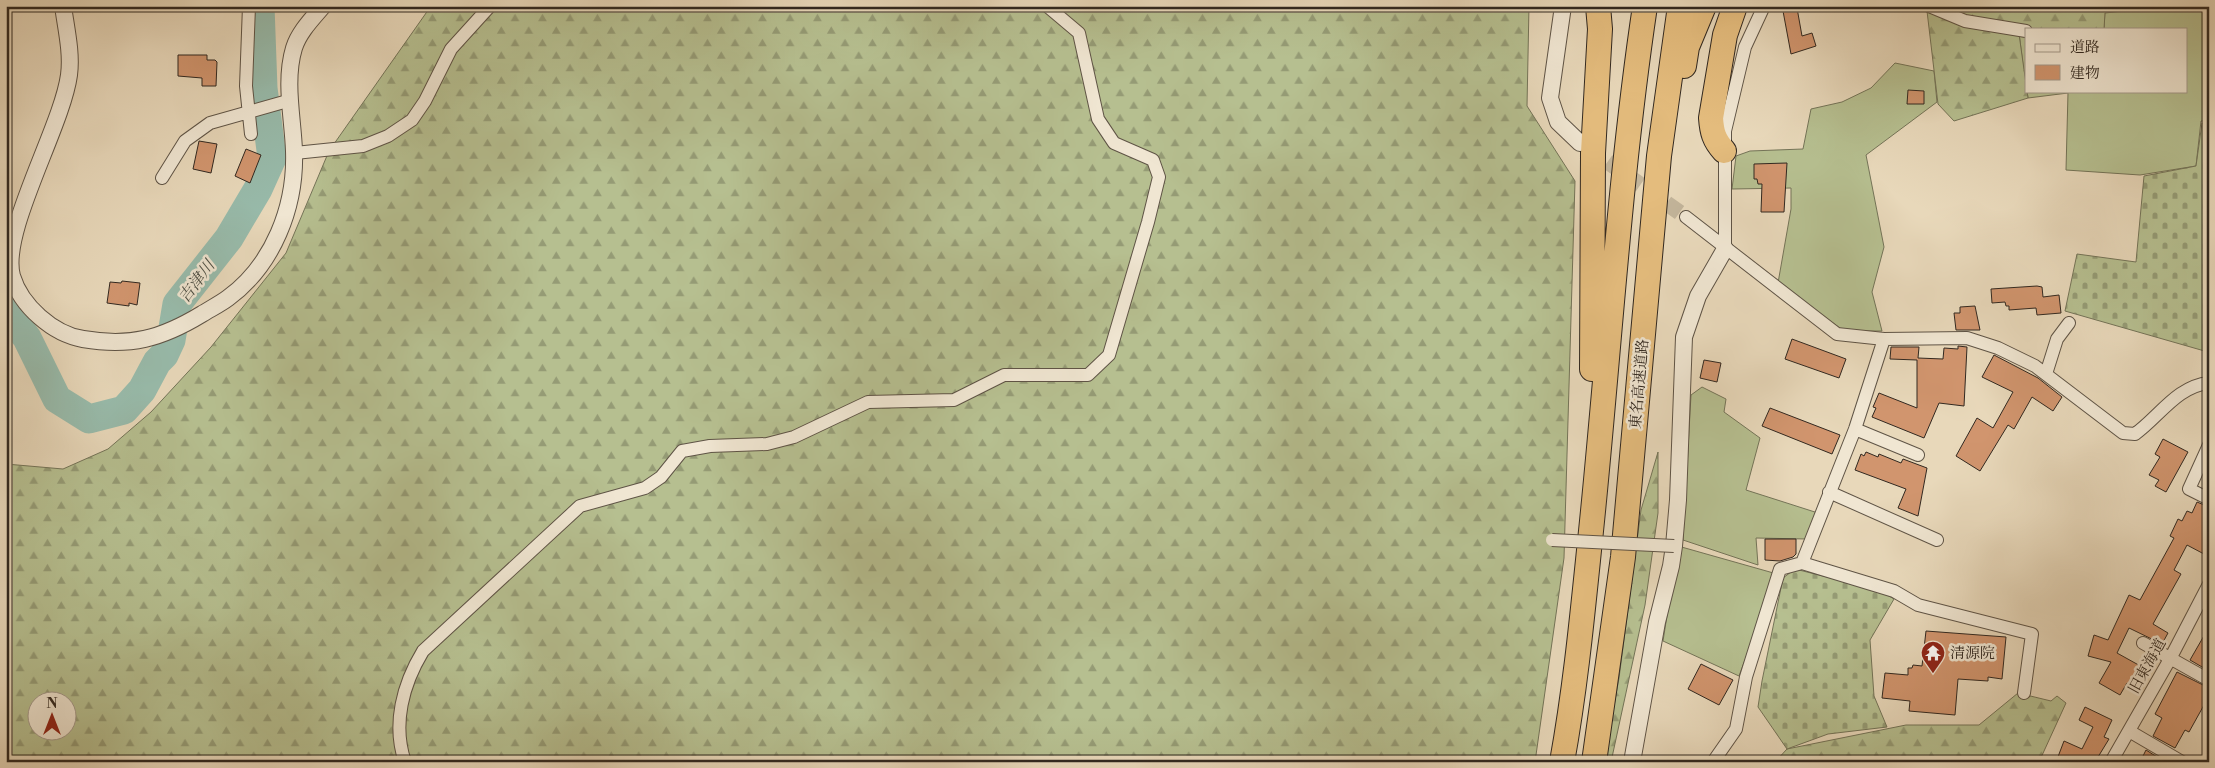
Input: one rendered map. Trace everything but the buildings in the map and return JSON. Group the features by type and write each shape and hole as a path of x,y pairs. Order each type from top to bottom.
{"highway":[{"path":"1591,531 1593,153 1600,29 1598,6"},
{"path":"1562,762 1581,635 1601,442 1615,255 1634,83 1645,6"},
{"name":"東名高速道路","path":"1594,762 1623,557 1666,95 1680,6"},
{"path":"1652,236 1687,47 1704,6"},
{"path":"1724,151 1716,141 1712,131 1711,118 1725,35 1736,6"}],"street":[{"path":"64,6 69,49 69,75 56,121 15,227 8,258 12,276 26,302 45,321 72,337 110,343 148,339 181,326 228,298 263,263 279,234 292,195 295,153 291,100 291,68 294,48 305,28 323,6"},
{"path":"249,6 246,86 252,112 251,134"},
{"path":"295,153 363,146 388,136 412,120 425,101 451,49 490,6"},
{"path":"405,762 399,745 399,713 412,670 423,651 580,506 645,488 661,477 682,451 710,446 767,444 794,437 868,402 954,400 1004,375 1088,375 1109,355 1148,222 1159,177 1153,160 1114,143 1098,119 1079,33 1047,6"},
{"path":"1563,6 1550,98 1558,122 1580,143"},
{"path":"1632,762 1657,622 1674,546 1678,500 1684,337 1698,296 1725,249 1725,131 1745,47 1764,6"},
{"path":"1930,6 1965,21 2025,31"},
{"path":"162,178 185,141 210,123 291,100"},
{"path":"1686,217 1837,334 1884,339 1967,338 1998,348 2035,366 2123,433 2135,434 2174,399 2190,388 2209,383"},
{"path":"2046,374 2057,339 2069,323"},
{"path":"1802,563 1855,429 1884,339"},
{"path":"1855,429 1918,455"},
{"path":"2209,445 2189,489 2209,499"},
{"path":"1829,492 1937,540"},
{"path":"1552,540 1674,546"},
{"path":"1713,762 1736,729 1746,677 1780,569 1802,563 1894,591 1918,605 2032,634 2024,693"},
{"name":"旧東海道","path":"2111,762 2170,659 2209,584"},
{"path":"2143,643 2209,680"},
{"path":"2129,731 2182,762"}],"green space":[{"path":"431,6 1529,6 1527,106 1575,181 1564,558 1535,762 6,762 6,464 63,469 108,449 151,412 211,347 286,253 329,151"},
{"path":"1908,6 2169,6 2105,13 2104,28 2025,28 2019,34 2025,77 2025,92 2027,92 2028,98 1954,121 1938,104 1927,11"},
{"path":"2169,6 2209,6 2209,121 2201,121 2196,166 2140,175 2066,170 2068,93 2028,98 2027,92 2188,92 2188,28 2104,28 2105,10"},
{"path":"2019,33 2025,34 2025,81"},
{"path":"1895,63 1934,71 1937,102 1866,155 1884,247 1872,292 1882,331 1844,331 1778,283 1791,209 1791,188 1732,189 1736,156 1750,151 1803,149 1811,109 1842,102 1871,88"},
{"path":"2202,123 2209,124 2208,352 2065,311 2077,254 2136,262 2144,176 2196,166"},
{"path":"1702,387 1726,399 1724,412 1760,438 1746,490 1818,513 1807,539 1756,538 1758,565 1683,540 1691,395"},
{"path":"1658,452 1658,513 1645,605 1611,762 1604,762 1619,678 1641,510"},
{"path":"1678,546 1777,574 1739,676 1663,641"},
{"path":"1795,569 1879,590 1894,599 1870,640 1874,696 1887,727 1828,734 1787,749 1758,707 1783,578"},
{"path":"2018,693 2051,701 2057,696 2066,703 2039,762 1775,762 1787,749 1906,725 1979,725"}],"waterway":[{"name":"吉津川","path":"6,310 27,338 57,399 89,419 124,410 142,390 171,340 177,304 229,238 258,189 272,158 263,88 260,6"}],"tunnel":[{"path":"1588,148 1686,217"}],"place":[{"name":"清源院","path":"1933,674"}]}
